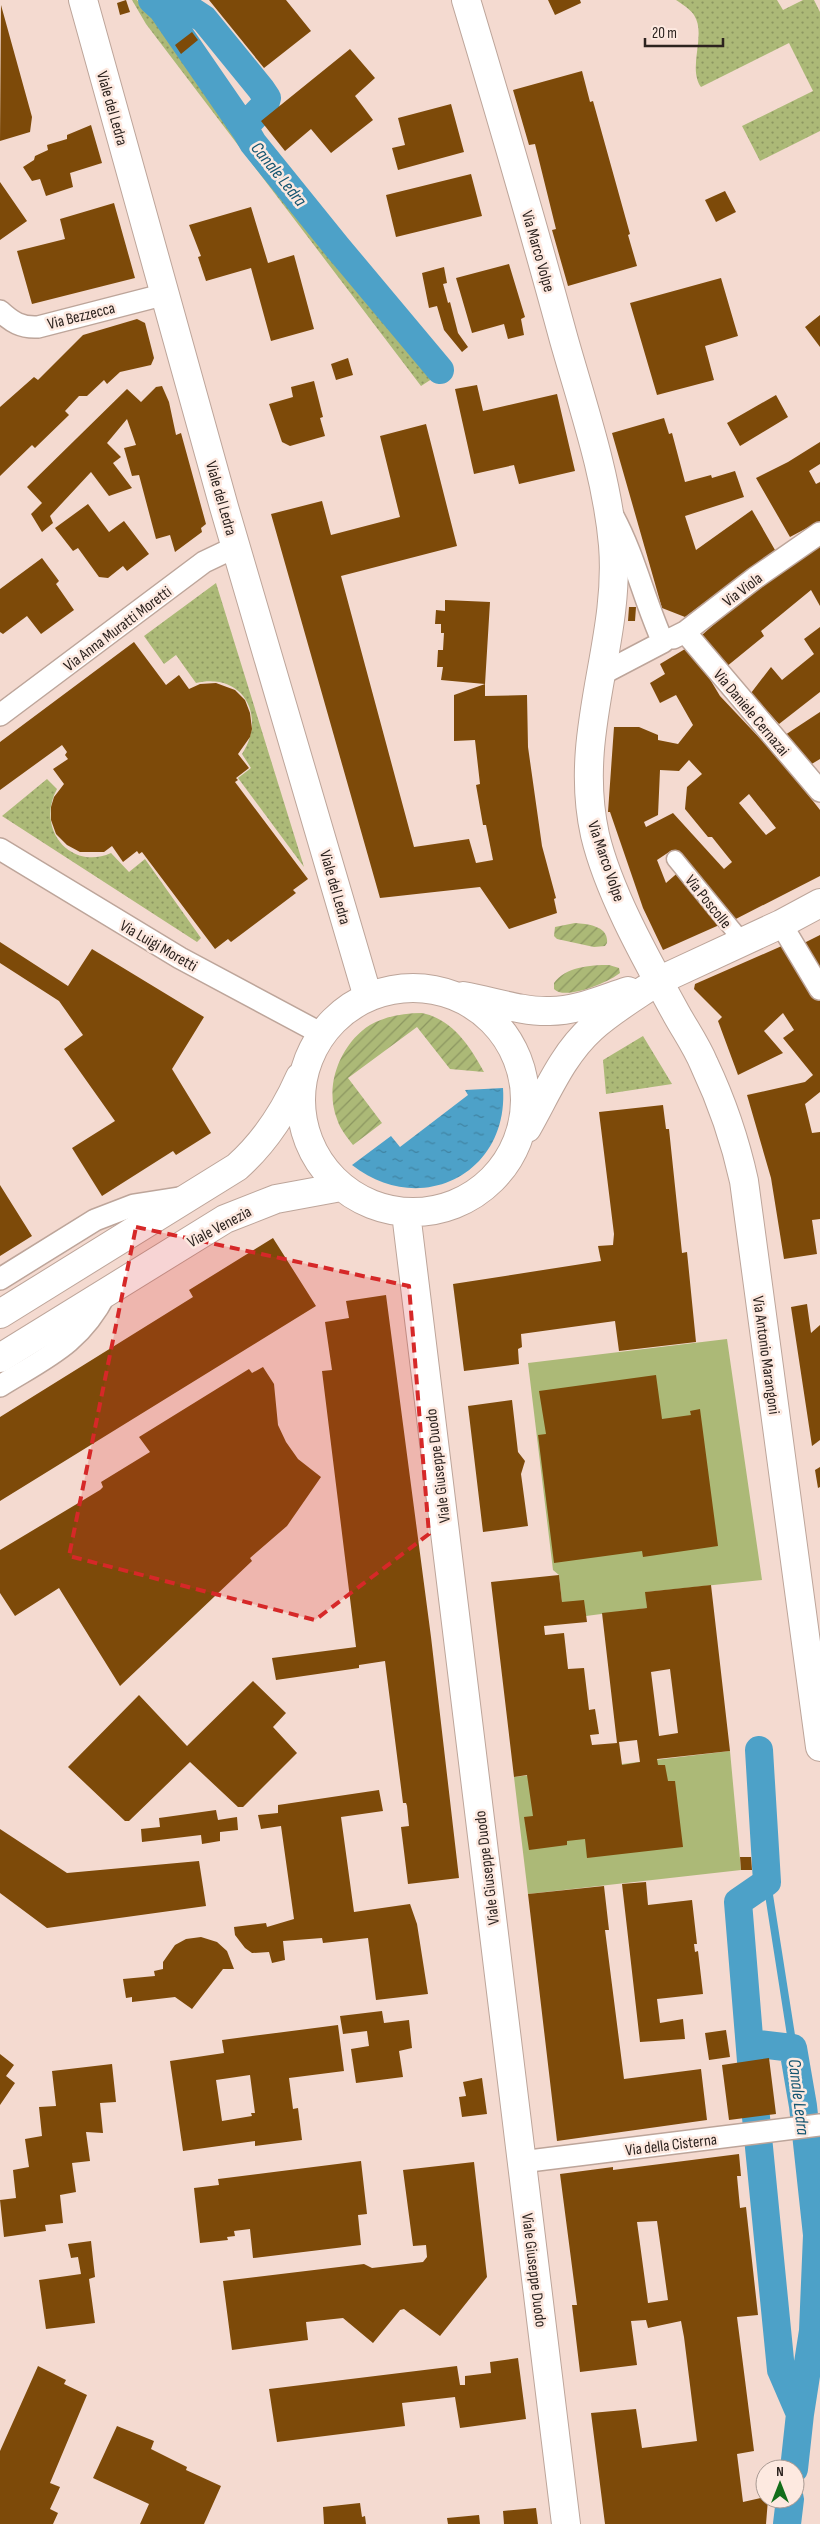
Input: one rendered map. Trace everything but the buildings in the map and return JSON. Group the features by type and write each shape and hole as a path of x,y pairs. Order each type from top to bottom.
{"main road":[{"name":"Viale del Ledra","path":"83,0 238,552 368,994"},
{"name":"Via Marco Volpe","path":"466,0 551,294 607,504 614,564 589,753 590,810 596,838 609,876 658,981"},
{"name":"Via Poscolle","path":"658,981 781,924 820,903"},
{"path":"0,1314 236,1167 253,1152 290,1098 322,1034 337,1017 368,994 404,988 439,992 521,1008 551,1011 583,1006 658,981"},
{"path":"308,1060 301,1090 303,1127 318,1161 341,1187 370,1205 406,1213 445,1208 469,1198 496,1177 510,1158 558,1069 591,1028 658,981"},
{"name":"Via Antonio Marangoni","path":"658,981 703,1062 736,1144 744,1181 812,1625 820,1747"},
{"path":"439,992 463,1001 481,1011 500,1030 514,1051 522,1071 525,1111 519,1138 510,1158"},
{"name":"Viale Venezia","path":"0,1358 226,1219 276,1198 341,1187"},
{"name":"Viale Giuseppe Duodo","path":"406,1213 566,2524"}],"street":[{"name":"Via Bezzecca","path":"0,311 18,325 27,328 38,327 166,294"},
{"name":"Via Marco Volpe","path":"607,504 629,546 653,619 663,642"},
{"name":"Via Viola","path":"663,642 685,632 820,533"},
{"name":"Via Anna Muratti Moretti","path":"0,715 204,562 224,552 238,552"},
{"name":"Via Daniele Cernazai","path":"685,632 820,791"},
{"path":"600,675 663,642"},
{"name":"Via Luigi Moretti","path":"0,849 117,920 259,1002 322,1034"},
{"name":"Via Poscolle","path":"675,859 743,942"},
{"path":"781,924 820,989"},
{"path":"0,1279 95,1220 134,1205 190,1197"},
{"name":"Viale Venezia","path":"0,1386 72,1342 87,1325 106,1292"},
{"name":"Via della Cisterna","path":"521,2162 820,2125"}],"highlighted area":[{"path":"136,1227 409,1286 429,1534 315,1620 69,1556"}],"green space":[{"path":"132,0 137,0 175,45 240,131 438,375 421,386 146,24"},
{"path":"676,0 777,0 783,10 803,0 814,0 820,12 820,131 760,161 742,126 813,91 789,43 701,87 697,79 696,70 699,32 697,23 694,15"},
{"path":"216,583 304,867 238,778 251,768 242,754 249,740 252,725 251,712 246,700 238,691 227,684 212,681 196,683 176,655 164,664 144,636"},
{"path":"47,779 57,789 51,804 51,818 54,832 61,843 71,851 83,856 96,857 111,853 129,872 145,859 201,938 197,942 2,816"},
{"path":"575,923 591,925 601,929 607,937 605,946 594,947 557,939 554,936 555,927"},
{"path":"609,965 619,968 620,973 607,981 577,992 567,993 554,989 554,983 571,970 586,966"},
{"path":"422,1013 433,1016 451,1027 466,1043 484,1072 450,1069 417,1027 348,1078 382,1123 353,1145 340,1126 333,1106 334,1080 343,1054 359,1033 370,1025 382,1019 395,1016"},
{"path":"643,1036 672,1084 606,1094 603,1060"},
{"path":"727,1339 762,1580 646,1592 647,1608 586,1616 562,1602 559,1575 553,1570 528,1363"},
{"path":"730,1751 741,1870 528,1894 514,1777"}],"water":[{"path":"503,1088 501,1118 491,1144 476,1165 455,1179 431,1187 405,1188 378,1180 352,1165 391,1136 400,1147 468,1095 465,1090"}],"waterway":[{"name":"Canale Ledra","path":"152,0 162,9 192,11 204,19 261,89 267,98 265,105 246,125 246,131 253,143 440,370"},
{"path":"162,9 246,131"},
{"name":"Canale Ledra","path":"751,2061 738,1902 767,1882 759,1750"},
{"name":"Canale Ledra","path":"767,1882 793,2048"},
{"name":"Canale Ledra","path":"750,2043 793,2048 803,2106 817,2235 813,2331 800,2414"},
{"name":"Canale Ledra","path":"756,2117 781,2370 800,2414 795,2459"},
{"name":"Canale Ledra","path":"787,2524 789,2509"}]}
